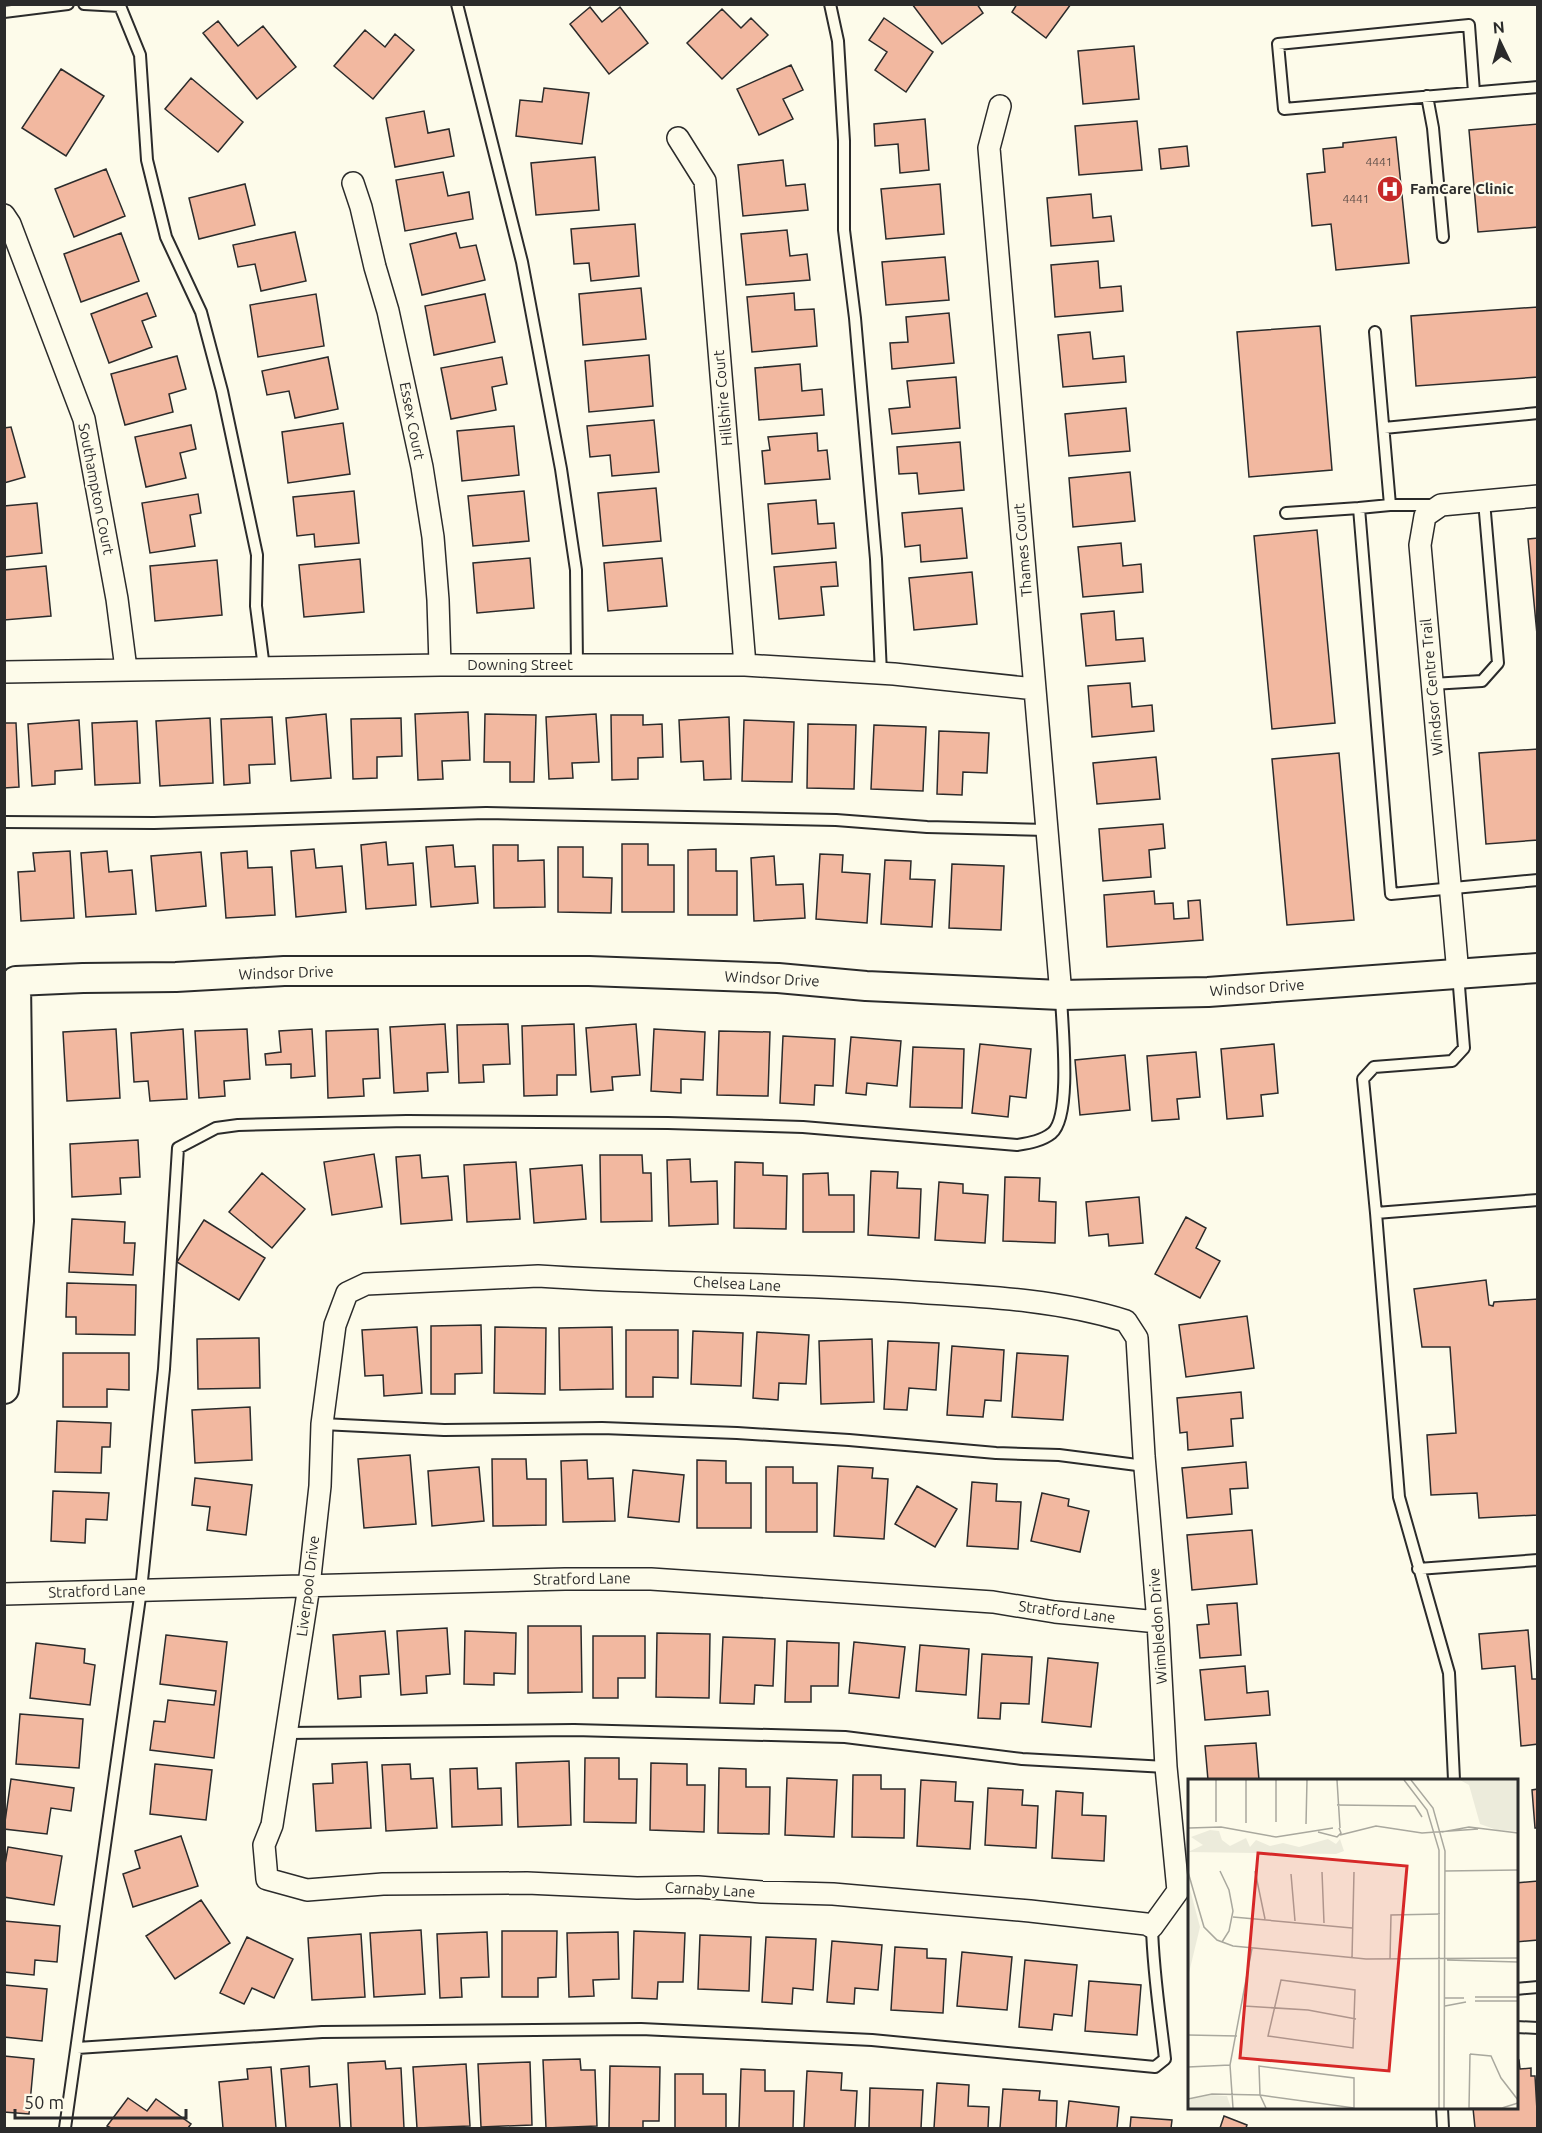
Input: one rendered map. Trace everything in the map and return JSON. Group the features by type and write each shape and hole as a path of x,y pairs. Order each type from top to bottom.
{"street":[{"name":"Thames Court","path":"1000,106 989,148 1061,995"},
{"name":"Hillshire Court","path":"678,138 705,180 745,665"},
{"name":"Essex Court","path":"353,183 362,207 375,267 388,311 422,467 433,537 440,665"},
{"name":"Southampton Court","path":"4,215 10,224 84,419 117,599 126,669"},
{"path":"1441,505 1538,496"},
{"name":"Windsor Centre Trail","path":"1441,505 1425,516 1420,545 1458,974"},
{"name":"Downing Street","path":"4,672 440,665 745,665 881,674 1035,689"},
{"name":"Windsor Drive","path":"10,982 284,971 589,971 778,978 866,986 1061,995 1208,992 1538,968"},
{"path":"4,1389 19,1221 10,982"},
{"name":"Chelsea Lane","path":"348,1293 366,1284 538,1276 616,1281 850,1287 1018,1299 1096,1311 1126,1321"},
{"name":"Liverpool Drive","path":"267,1879 264,1845 272,1825 309,1586 320,1486 322,1424 334,1325 348,1293"},
{"name":"Wimbledon Drive","path":"1126,1321 1137,1338 1166,1767 1179,1892 1152,1927"},
{"name":"Stratford Lane","path":"4,1594 565,1579 651,1579 993,1602 1055,1612 1158,1622"},
{"name":"Carnaby Lane","path":"267,1879 307,1890 383,1884 527,1882 833,1894 1030,1911 1146,1924 1152,1927"}],"lane":[{"path":"4,12 68,4"},
{"path":"84,4 120,6 140,55 147,160 166,237 201,312 222,391 257,555 256,606 264,668"},
{"path":"457,4 522,262 561,469 576,570 577,665"},
{"path":"830,4 838,41 844,141 844,230 856,329 876,559 881,674"},
{"path":"1474,92 1469,25 1278,44 1284,109 1538,87"},
{"path":"1427,96 1433,128 1443,237"},
{"path":"1376,332 1390,505"},
{"path":"1384,428 1538,413"},
{"path":"1432,684 1482,681 1498,663 1485,501"},
{"path":"1286,513 1390,505 1441,505"},
{"path":"1359,508 1391,894 1538,880"},
{"path":"4,822 154,823 497,813 836,819 927,827 1047,830"},
{"path":"1454,1779 1449,1673 1399,1497 1363,1079 1374,1067 1452,1061 1464,1048 1458,974"},
{"path":"65,2128 141,1590 164,1369 178,1148 216,1128 238,1125 407,1121 781,1126 1017,1145 1037,1142 1053,1132 1062,1116 1065,1094 1061,995"},
{"path":"1376,1213 1538,1200"},
{"path":"322,1424 444,1430 602,1428 737,1433 996,1453 1059,1455 1145,1466"},
{"path":"1418,1569 1538,1560"},
{"path":"287,1733 574,1730 845,1737 1022,1759 1166,1767"},
{"path":"77,2048 322,2032 641,2030 872,2040 1155,2067 1165,2059 1153,1963 1152,1927"},
{"path":"1518,1989 1538,1987"},
{"path":"1518,2027 1538,2028"},
{"path":"1442,2109 1443,2128"}],"building":[{"path":"912,4 977,4 983,13 942,44"},
{"path":"1017,4 1071,4 1046,38 1012,12"},
{"path":"590,7 602,22 620,7 648,43 609,74 570,24"},
{"path":"722,9 741,28 751,18 768,35 722,79 687,43"},
{"path":"884,18 933,52 906,92 875,70 887,52 869,40"},
{"path":"218,21 238,46 263,26 296,67 257,99 203,33"},
{"path":"365,30 385,47 395,34 414,50 373,99 334,66"},
{"path":"1134,46 1139,99 1083,104 1078,51"},
{"path":"791,65 803,90 783,99 793,119 759,135 737,89"},
{"path":"61,69 104,96 66,156 22,128"},
{"path":"191,78 243,122 218,152 165,109"},
{"path":"544,88 589,93 582,144 516,136 520,100 542,102"},
{"path":"424,111 428,133 449,129 454,156 395,167 386,118"},
{"path":"925,119 929,170 900,173 898,144 875,146 874,124"},
{"path":"1137,121 1142,170 1079,175 1075,126"},
{"path":"1538,124 1538,227 1478,232 1469,130"},
{"path":"1396,137 1409,263 1336,270 1331,224 1312,226 1307,174 1325,172 1323,149 1343,147 1343,143"},
{"path":"1187,146 1189,166 1161,169 1159,149"},
{"path":"595,157 599,210 536,215 531,163"},
{"path":"783,160 786,186 805,184 808,210 743,216 738,165"},
{"path":"106,169 125,216 74,237 55,189"},
{"path":"443,172 448,196 469,192 473,219 405,231 396,180"},
{"path":"245,184 255,225 199,239 189,198"},
{"path":"940,184 944,234 886,239 881,189"},
{"path":"1091,194 1093,218 1111,216 1114,241 1051,246 1047,198"},
{"path":"635,224 639,276 591,281 589,263 574,264 571,229"},
{"path":"787,230 790,256 807,254 810,280 746,285 741,234"},
{"path":"295,232 306,281 261,291 255,264 238,267 233,245"},
{"path":"121,233 139,281 81,302 64,254"},
{"path":"456,233 460,248 476,245 485,280 422,295 410,244"},
{"path":"945,257 949,300 886,305 882,262"},
{"path":"1098,261 1100,288 1121,286 1123,311 1055,317 1051,265"},
{"path":"641,288 646,339 583,345 579,294"},
{"path":"147,293 156,316 142,321 152,347 109,363 91,314"},
{"path":"794,293 795,310 814,309 817,346 752,352 747,297"},
{"path":"316,294 324,346 258,357 250,305"},
{"path":"485,294 495,342 434,355 425,306"},
{"path":"1538,307 1538,377 1416,386 1411,316"},
{"path":"949,313 954,363 892,369 890,343 908,342 906,317"},
{"path":"1320,326 1332,470 1249,477 1237,332"},
{"path":"1090,332 1093,359 1124,356 1126,382 1063,387 1058,335"},
{"path":"649,355 653,406 589,412 585,361"},
{"path":"177,356 186,389 169,394 173,412 125,425 111,374"},
{"path":"328,357 338,409 295,418 289,391 267,395 262,371"},
{"path":"502,357 507,384 492,387 496,410 451,419 441,368"},
{"path":"800,364 802,391 822,389 824,415 759,420 755,368"},
{"path":"956,377 960,428 892,434 889,409 910,407 907,381"},
{"path":"1126,408 1130,451 1069,456 1065,414"},
{"path":"654,420 659,472 612,476 610,455 590,457 587,426"},
{"path":"343,423 350,474 288,483 282,432"},
{"path":"191,425 196,449 180,453 186,478 146,487 135,437"},
{"path":"514,426 519,475 462,481 457,431"},
{"path":"11,427 25,477 4,483 4,428"},
{"path":"817,433 818,451 827,450 830,479 765,484 762,451 770,450 768,437"},
{"path":"960,442 964,490 919,494 917,473 899,474 897,447"},
{"path":"1130,472 1135,521 1073,527 1069,478"},
{"path":"656,488 661,541 603,546 598,493"},
{"path":"354,491 359,543 315,547 314,534 297,536 293,497"},
{"path":"524,491 529,541 473,546 468,496"},
{"path":"198,494 201,513 190,515 195,546 150,553 142,503"},
{"path":"816,500 818,524 834,523 836,548 772,554 768,504"},
{"path":"37,503 42,553 4,557 4,506"},
{"path":"962,508 967,558 921,562 920,545 905,547 902,513"},
{"path":"1317,530 1335,723 1272,729 1254,536"},
{"path":"1538,538 1538,645 1528,539"},
{"path":"1121,543 1123,566 1141,564 1143,592 1083,597 1078,547"},
{"path":"530,558 534,608 477,613 473,563"},
{"path":"662,558 667,606 608,611 604,563"},
{"path":"360,559 364,612 304,617 299,565"},
{"path":"217,560 222,615 155,621 150,566"},
{"path":"836,562 838,586 821,587 824,615 779,619 774,567"},
{"path":"46,566 51,616 4,620 4,570"},
{"path":"972,572 977,624 914,630 909,578"},
{"path":"1114,611 1116,640 1143,638 1145,661 1086,666 1081,614"},
{"path":"1130,683 1132,707 1152,705 1154,731 1092,737 1088,686"},
{"path":"468,712 470,760 442,761 443,779 418,780 415,714"},
{"path":"326,714 331,778 291,781 286,718"},
{"path":"485,714 536,715 534,782 510,782 510,762 484,762"},
{"path":"596,714 599,762 572,763 573,778 549,779 546,717"},
{"path":"611,715 643,715 643,725 662,724 663,757 638,758 638,779 612,780"},
{"path":"272,717 275,764 249,765 250,783 224,785 221,719"},
{"path":"729,717 731,779 704,780 703,761 681,762 679,720"},
{"path":"210,718 213,783 160,786 156,721"},
{"path":"401,718 402,756 377,757 377,778 353,779 351,719"},
{"path":"79,720 82,769 55,771 55,784 32,786 28,724"},
{"path":"744,720 794,722 792,782 742,781"},
{"path":"137,721 140,783 95,785 92,723"},
{"path":"4,723 16,723 19,787 4,788"},
{"path":"808,724 856,725 854,789 807,788"},
{"path":"874,725 926,727 923,791 871,789"},
{"path":"939,731 989,733 987,773 963,772 962,795 937,794"},
{"path":"1538,749 1538,840 1486,844 1479,753"},
{"path":"1339,753 1354,920 1287,925 1272,759"},
{"path":"1156,757 1160,799 1097,804 1093,763"},
{"path":"1163,824 1165,848 1149,850 1151,877 1103,881 1099,829"},
{"path":"386,842 388,865 413,863 416,905 366,909 361,845"},
{"path":"622,844 648,844 648,865 674,865 674,912 622,912"},
{"path":"453,845 455,867 475,866 478,903 431,907 426,847"},
{"path":"493,845 518,845 518,861 544,860 545,907 494,908"},
{"path":"558,847 583,847 583,877 612,878 611,913 558,912"},
{"path":"314,849 316,868 342,866 346,912 296,917 291,851"},
{"path":"716,849 716,871 737,871 737,915 688,915 688,850"},
{"path":"70,851 74,918 21,921 18,872 35,871 33,853"},
{"path":"107,851 109,872 132,870 136,914 86,917 81,853"},
{"path":"247,851 248,868 272,867 275,915 226,918 221,853"},
{"path":"201,852 206,906 156,911 151,856"},
{"path":"820,854 843,855 842,872 870,874 867,923 816,919"},
{"path":"774,856 776,885 803,884 805,918 754,921 751,858"},
{"path":"885,860 911,861 910,879 935,880 932,927 881,924"},
{"path":"952,864 1004,866 1001,930 949,928"},
{"path":"1154,891 1155,904 1173,903 1174,919 1189,918 1188,901 1200,900 1203,940 1107,947 1104,895"},
{"path":"445,1024 448,1072 427,1073 428,1091 394,1093 390,1027"},
{"path":"508,1024 510,1064 483,1065 484,1082 459,1083 457,1025"},
{"path":"574,1024 576,1075 557,1075 557,1095 524,1096 522,1026"},
{"path":"636,1024 640,1075 612,1077 613,1090 591,1092 586,1028"},
{"path":"116,1029 120,1098 67,1101 63,1032"},
{"path":"183,1029 187,1099 150,1101 148,1081 134,1082 131,1033"},
{"path":"247,1029 250,1079 224,1081 225,1096 199,1098 195,1031"},
{"path":"312,1029 315,1076 291,1078 291,1064 266,1065 265,1054 281,1052 279,1031"},
{"path":"378,1029 380,1078 363,1079 364,1096 328,1098 326,1031"},
{"path":"654,1029 705,1032 703,1080 681,1079 681,1093 651,1091"},
{"path":"719,1031 770,1032 768,1096 717,1095"},
{"path":"783,1036 835,1039 833,1086 815,1085 814,1105 780,1103"},
{"path":"851,1037 901,1041 897,1086 867,1083 866,1095 846,1093"},
{"path":"980,1044 1031,1049 1026,1098 1010,1096 1008,1117 972,1113"},
{"path":"1274,1044 1278,1093 1261,1095 1263,1116 1227,1119 1221,1049"},
{"path":"913,1047 964,1049 962,1108 910,1107"},
{"path":"1196,1052 1200,1097 1177,1099 1179,1119 1152,1121 1147,1056"},
{"path":"1125,1055 1130,1110 1080,1115 1075,1060"},
{"path":"138,1140 140,1177 120,1178 121,1194 72,1197 70,1144"},
{"path":"374,1154 382,1207 332,1215 324,1162"},
{"path":"420,1155 422,1178 448,1176 452,1220 401,1224 396,1157"},
{"path":"600,1155 642,1155 643,1173 651,1173 652,1221 601,1222"},
{"path":"690,1159 691,1182 717,1181 718,1224 669,1226 667,1160"},
{"path":"516,1162 520,1219 467,1222 464,1165"},
{"path":"735,1162 763,1163 763,1175 787,1176 786,1229 734,1228"},
{"path":"582,1165 586,1219 534,1223 530,1169"},
{"path":"871,1171 898,1172 897,1188 921,1189 919,1238 868,1235"},
{"path":"262,1173 305,1209 272,1248 229,1212"},
{"path":"828,1173 829,1195 854,1195 854,1232 803,1232 803,1174"},
{"path":"1005,1177 1040,1178 1039,1201 1056,1202 1055,1243 1003,1241"},
{"path":"939,1182 963,1184 963,1193 988,1195 985,1243 935,1240"},
{"path":"1139,1197 1143,1243 1109,1246 1108,1234 1089,1236 1086,1202"},
{"path":"1186,1217 1206,1228 1196,1248 1220,1261 1200,1298 1155,1274"},
{"path":"72,1219 125,1222 124,1243 135,1243 133,1275 69,1272"},
{"path":"204,1220 265,1258 239,1300 177,1262"},
{"path":"1486,1280 1489,1305 1493,1306 1494,1302 1538,1299 1538,1515 1479,1518 1477,1493 1431,1495 1427,1435 1456,1433 1450,1347 1422,1347 1414,1289"},
{"path":"67,1283 136,1285 135,1335 76,1334 76,1317 66,1317"},
{"path":"1247,1316 1254,1368 1186,1377 1179,1325"},
{"path":"481,1325 482,1373 455,1374 455,1394 431,1394 431,1326"},
{"path":"417,1327 422,1393 384,1396 383,1375 365,1376 362,1330"},
{"path":"495,1327 546,1328 545,1394 494,1393"},
{"path":"612,1327 613,1389 560,1390 559,1328"},
{"path":"626,1330 678,1330 678,1378 653,1377 653,1397 626,1397"},
{"path":"693,1331 743,1333 741,1386 691,1384"},
{"path":"757,1332 809,1335 806,1384 779,1383 778,1400 753,1398"},
{"path":"259,1338 260,1388 198,1389 197,1339"},
{"path":"872,1339 874,1402 821,1404 819,1341"},
{"path":"888,1341 939,1343 936,1390 909,1388 907,1410 884,1409"},
{"path":"952,1346 1004,1350 1001,1401 985,1400 983,1417 947,1415"},
{"path":"63,1353 129,1353 129,1390 107,1389 107,1407 63,1407"},
{"path":"1017,1353 1068,1356 1063,1420 1012,1417"},
{"path":"1241,1392 1243,1418 1231,1419 1233,1446 1188,1450 1187,1432 1180,1433 1177,1398"},
{"path":"250,1407 252,1460 195,1463 192,1410"},
{"path":"57,1421 111,1423 110,1447 102,1447 101,1473 55,1472"},
{"path":"410,1455 416,1524 364,1528 358,1459"},
{"path":"492,1459 526,1459 527,1479 546,1479 546,1525 493,1526"},
{"path":"587,1460 588,1479 613,1478 615,1521 563,1522 561,1461"},
{"path":"697,1460 726,1461 726,1483 751,1483 751,1528 697,1528"},
{"path":"1246,1462 1248,1488 1230,1489 1232,1514 1187,1518 1182,1468"},
{"path":"838,1466 873,1468 872,1478 888,1479 884,1539 834,1536"},
{"path":"479,1467 484,1521 432,1526 428,1471"},
{"path":"766,1467 793,1467 793,1483 817,1483 817,1532 766,1532"},
{"path":"633,1470 684,1475 679,1522 628,1517"},
{"path":"195,1478 252,1485 246,1535 207,1530 210,1507 192,1505"},
{"path":"972,1482 997,1484 996,1501 1021,1502 1018,1549 967,1546"},
{"path":"917,1486 957,1509 935,1547 895,1524"},
{"path":"53,1491 109,1493 107,1520 86,1519 85,1543 51,1541"},
{"path":"1042,1493 1069,1499 1068,1506 1089,1511 1080,1552 1031,1541"},
{"path":"1252,1530 1257,1584 1192,1590 1187,1535"},
{"path":"1237,1603 1241,1655 1200,1658 1197,1625 1209,1624 1207,1605"},
{"path":"528,1626 581,1626 582,1692 528,1693"},
{"path":"447,1628 450,1674 426,1676 427,1693 401,1695 397,1631"},
{"path":"1528,1630 1532,1679 1538,1679 1538,1744 1521,1746 1515,1666 1482,1669 1479,1634"},
{"path":"385,1631 389,1674 360,1676 361,1697 338,1699 333,1635"},
{"path":"465,1631 516,1633 515,1674 494,1673 494,1685 464,1684"},
{"path":"657,1633 710,1634 709,1698 656,1697"},
{"path":"166,1635 227,1642 214,1758 150,1750 154,1721 165,1722 168,1700 214,1705 216,1691 160,1684"},
{"path":"593,1636 645,1636 645,1678 618,1678 618,1698 593,1698"},
{"path":"723,1637 775,1639 773,1686 755,1685 754,1704 720,1703"},
{"path":"787,1641 839,1643 838,1686 811,1686 811,1702 785,1702"},
{"path":"854,1642 905,1647 899,1698 849,1693"},
{"path":"36,1643 85,1649 84,1663 95,1665 90,1705 30,1698"},
{"path":"920,1645 969,1649 966,1695 916,1691"},
{"path":"982,1654 1032,1657 1029,1704 1001,1703 1000,1719 978,1718"},
{"path":"1048,1658 1098,1663 1091,1727 1042,1722"},
{"path":"1245,1666 1247,1693 1268,1691 1270,1715 1205,1720 1200,1670"},
{"path":"20,1714 83,1719 79,1768 16,1764"},
{"path":"1256,1743 1259,1779 1208,1779 1205,1746"},
{"path":"585,1758 619,1758 619,1779 637,1779 636,1823 584,1822"},
{"path":"569,1761 571,1825 518,1827 516,1763"},
{"path":"367,1762 371,1828 316,1831 313,1784 333,1783 332,1764"},
{"path":"651,1763 687,1764 687,1785 705,1785 704,1832 650,1830"},
{"path":"155,1764 212,1770 206,1820 150,1814"},
{"path":"410,1764 411,1779 433,1778 437,1828 386,1831 382,1765"},
{"path":"477,1768 478,1789 501,1788 502,1825 452,1827 450,1769"},
{"path":"719,1768 746,1769 746,1787 770,1787 769,1834 718,1833"},
{"path":"853,1775 881,1775 881,1789 905,1789 904,1838 852,1837"},
{"path":"787,1778 837,1780 834,1837 785,1835"},
{"path":"11,1779 74,1788 71,1811 51,1808 47,1834 4,1829"},
{"path":"921,1780 956,1782 955,1801 973,1802 970,1849 917,1846"},
{"path":"988,1788 1023,1790 1022,1805 1038,1806 1036,1848 985,1845"},
{"path":"1538,1789 1538,1828 1535,1828 1532,1790"},
{"path":"1056,1791 1083,1793 1082,1815 1106,1816 1104,1861 1052,1858"},
{"path":"181,1836 198,1886 133,1907 123,1874 140,1868 135,1851"},
{"path":"8,1847 62,1856 54,1905 4,1897 4,1870"},
{"path":"1538,1881 1538,1940 1518,1942 1518,1883"},
{"path":"201,1900 230,1943 175,1979 146,1936"},
{"path":"4,1921 60,1926 57,1962 35,1960 34,1975 4,1972"},
{"path":"421,1930 425,1994 374,1997 370,1933"},
{"path":"502,1931 557,1931 556,1977 538,1978 538,1997 502,1997"},
{"path":"634,1931 685,1933 683,1982 658,1982 657,1999 632,1998"},
{"path":"487,1932 489,1977 461,1978 462,1997 440,1998 437,1934"},
{"path":"618,1932 619,1979 593,1980 594,1996 569,1997 567,1933"},
{"path":"361,1934 365,1997 312,2000 308,1938"},
{"path":"700,1935 751,1937 749,1991 698,1989"},
{"path":"247,1937 293,1959 274,1998 252,1988 244,2004 220,1993"},
{"path":"766,1937 816,1939 813,1990 793,1988 792,2004 762,2002"},
{"path":"832,1941 882,1945 878,1990 855,1988 854,2004 827,2002"},
{"path":"895,1947 927,1949 927,1958 946,1959 943,2013 891,2010"},
{"path":"962,1952 1012,1957 1007,2010 957,2006"},
{"path":"1025,1960 1077,1965 1072,2016 1054,2014 1052,2030 1019,2027"},
{"path":"1089,1981 1141,1985 1137,2035 1085,2031"},
{"path":"4,1985 47,1989 42,2041 4,2037"},
{"path":"4,2056 34,2059 29,2114 4,2112"},
{"path":"580,2059 581,2070 595,2070 597,2126 546,2128 543,2060"},
{"path":"1518,2060 1520,2069 1531,2068 1531,2076 1535,2076 1538,2128 1475,2128 1473,2109 1518,2109"},
{"path":"385,2061 386,2069 401,2068 404,2128 351,2128 348,2063"},
{"path":"530,2062 532,2125 481,2127 478,2064"},
{"path":"466,2064 470,2126 417,2128 413,2067"},
{"path":"309,2066 310,2087 337,2084 340,2128 286,2128 281,2069"},
{"path":"610,2066 660,2067 659,2121 643,2121 643,2128 609,2128"},
{"path":"271,2067 276,2128 223,2128 219,2082 248,2079 247,2069"},
{"path":"741,2069 765,2070 765,2091 794,2091 793,2128 739,2128"},
{"path":"807,2071 842,2073 841,2090 857,2091 855,2128 804,2128"},
{"path":"675,2074 703,2074 703,2094 726,2094 726,2128 675,2128"},
{"path":"937,2083 969,2085 968,2106 989,2107 988,2128 934,2128"},
{"path":"870,2088 923,2090 921,2128 869,2128"},
{"path":"1003,2089 1040,2091 1039,2100 1057,2101 1056,2128 1000,2128"},
{"path":"128,2098 147,2111 156,2099 191,2124 188,2128 111,2128 107,2126"},
{"path":"1069,2101 1119,2107 1117,2128 1066,2128"},
{"path":"1224,2116 1247,2125 1246,2128 1220,2128"},
{"path":"1131,2117 1172,2120 1171,2128 1130,2128"}],"place":[{"name":"FamCare Clinic","path":"1390,189"}]}
